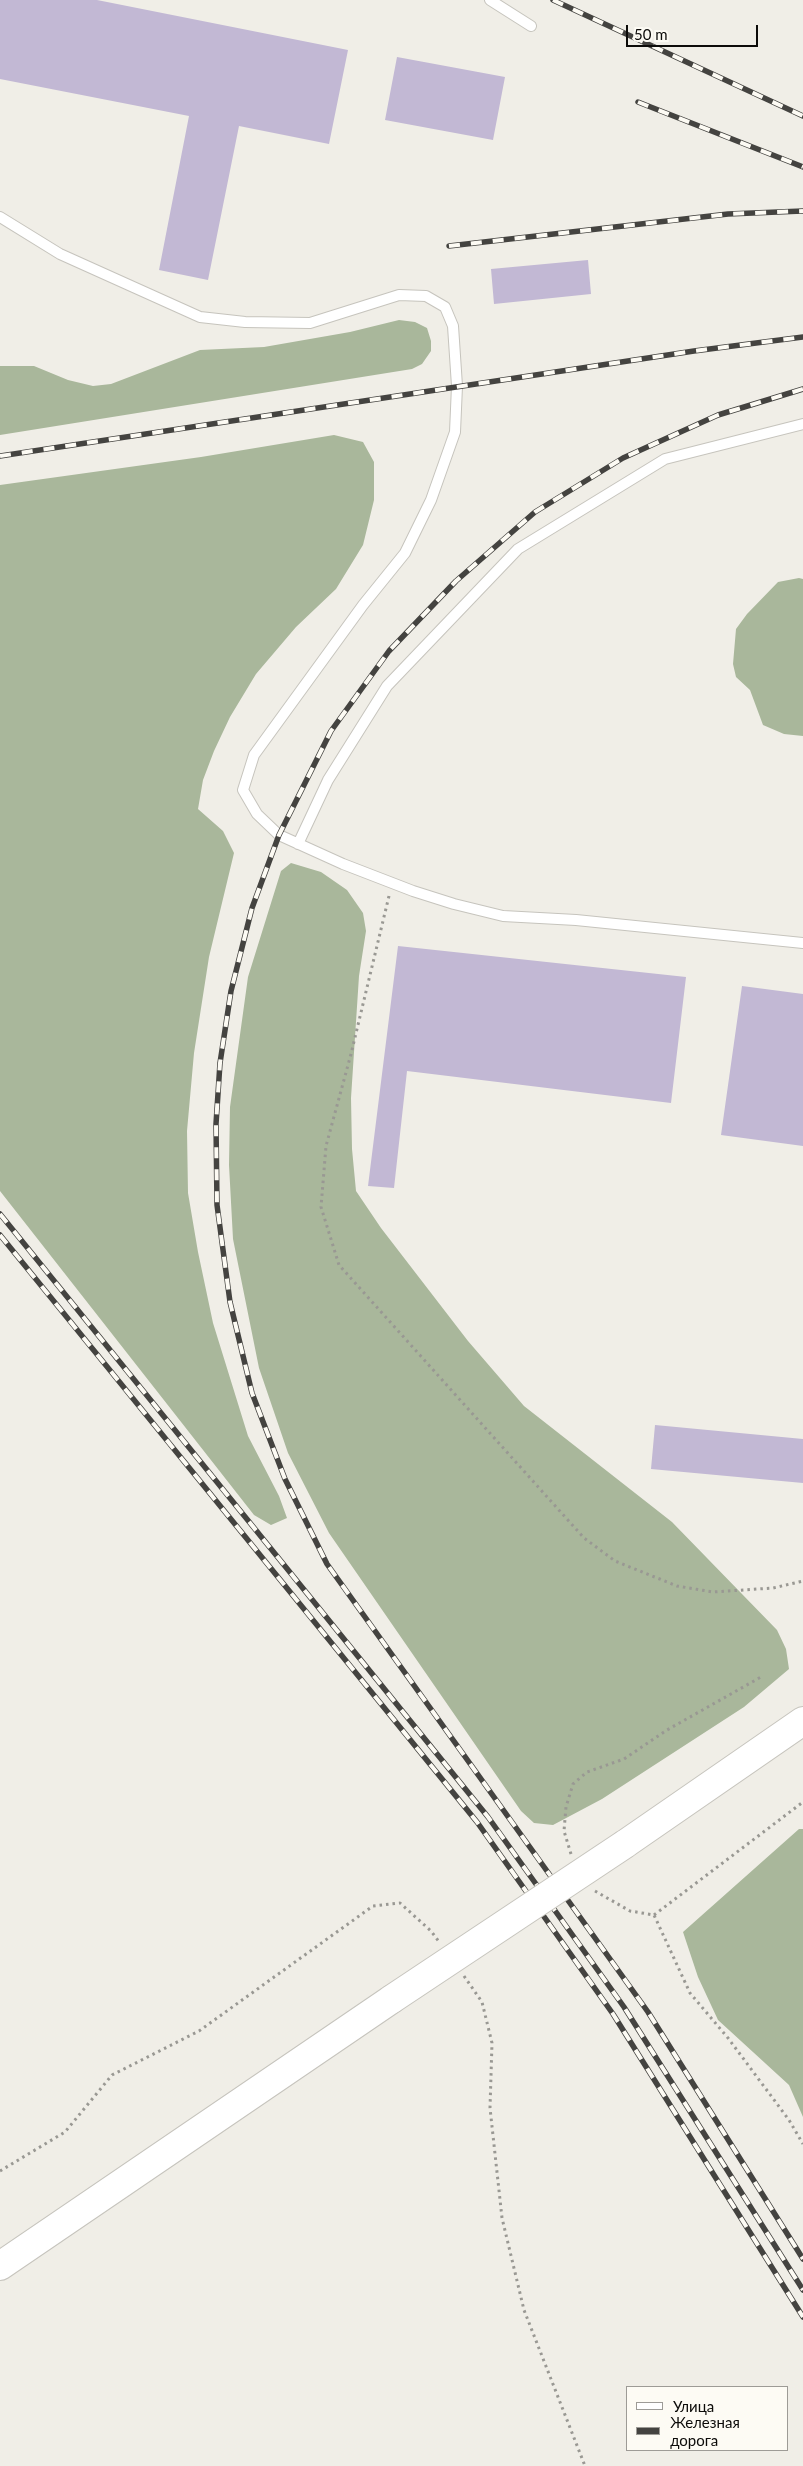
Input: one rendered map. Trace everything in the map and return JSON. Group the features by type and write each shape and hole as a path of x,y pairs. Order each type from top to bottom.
{"main road":[{"path":"0,2266 392,1999 625,1844 803,1721"}],"lane":[{"path":"490,0 531,26"},
{"path":"0,217 60,254 200,317 245,322 310,323 400,295 426,296 445,307 453,326 457,386 455,432 432,500 405,553 363,605 254,756 243,790 262,819 279,835 343,864 393,883 454,904 503,916 576,920 803,943"},
{"path":"298,844 328,780 387,686 518,549 666,459 803,424"}],"path":[{"path":"393,883 351,1054 326,1146 321,1207 339,1265 584,1538 615,1562 677,1586 713,1592 773,1588 803,1581"},
{"path":"571,1857 564,1831 566,1807 573,1784 586,1772 624,1759 667,1730 761,1677"},
{"path":"590,1887 600,1895 630,1911 654,1915 803,1802"},
{"path":"0,2171 65,2132 112,2075 199,2031 373,1906 400,1903 432,1931 443,1947"},
{"path":"654,1915 690,1993 728,2038 789,2120 803,2144"},
{"path":"460,1970 482,2002 492,2043 490,2108 501,2209 524,2310 586,2466"}],"green space":[{"path":"399,320 415,322 427,328 431,341 431,351 422,364 412,369 0,435 0,366 34,366 68,380 93,386 111,384 200,350 264,347 350,332"},
{"path":"334,435 363,442 374,462 374,500 363,545 336,589 296,627 256,674 230,717 214,751 203,780 198,809 223,831 234,853 209,957 194,1053 187,1131 188,1193 213,1323 248,1436 279,1496 287,1518 271,1525 254,1515 0,1191 0,485 201,457"},
{"path":"803,579 803,736 784,734 763,725 750,690 736,677 733,664 736,629 747,614 778,582"},
{"path":"291,863 321,872 347,890 363,913 366,931 359,976 351,1098 352,1149 356,1191 381,1228 468,1341 524,1406 672,1522 777,1630 786,1649 789,1669 744,1707 602,1799 553,1825 534,1823 521,1811 329,1533 288,1453 259,1368 233,1239 229,1165 230,1107 248,977 281,871"},
{"path":"799,1829 803,1829 803,2117 789,2085 718,2020 698,1977 683,1932"}],"building":[{"path":"0,0 97,0 348,50 329,144 239,126 208,280 159,270 189,116 0,79"},
{"path":"397,57 505,77 493,140 385,120"},
{"path":"588,260 591,294 494,304 491,269"},
{"path":"398,946 686,977 671,1103 407,1071 394,1188 368,1186"},
{"path":"742,986 803,994 803,1146 721,1135"},
{"path":"655,1425 803,1439 803,1483 651,1469"}],"railway":[{"path":"553,0 803,116"},
{"path":"638,102 803,167"},
{"path":"449,246 728,214 803,211"},
{"path":"0,456 694,351 803,337"},
{"path":"803,389 718,415 623,458 535,512 456,581 389,651 331,731 279,835 252,908 231,991 220,1063 216,1124 217,1205 230,1302 252,1393 285,1479 327,1564 648,2012 803,2259"},
{"path":"0,1214 488,1817 624,2007 803,2290"},
{"path":"0,1235 477,1822 613,2014 803,2317"}]}
